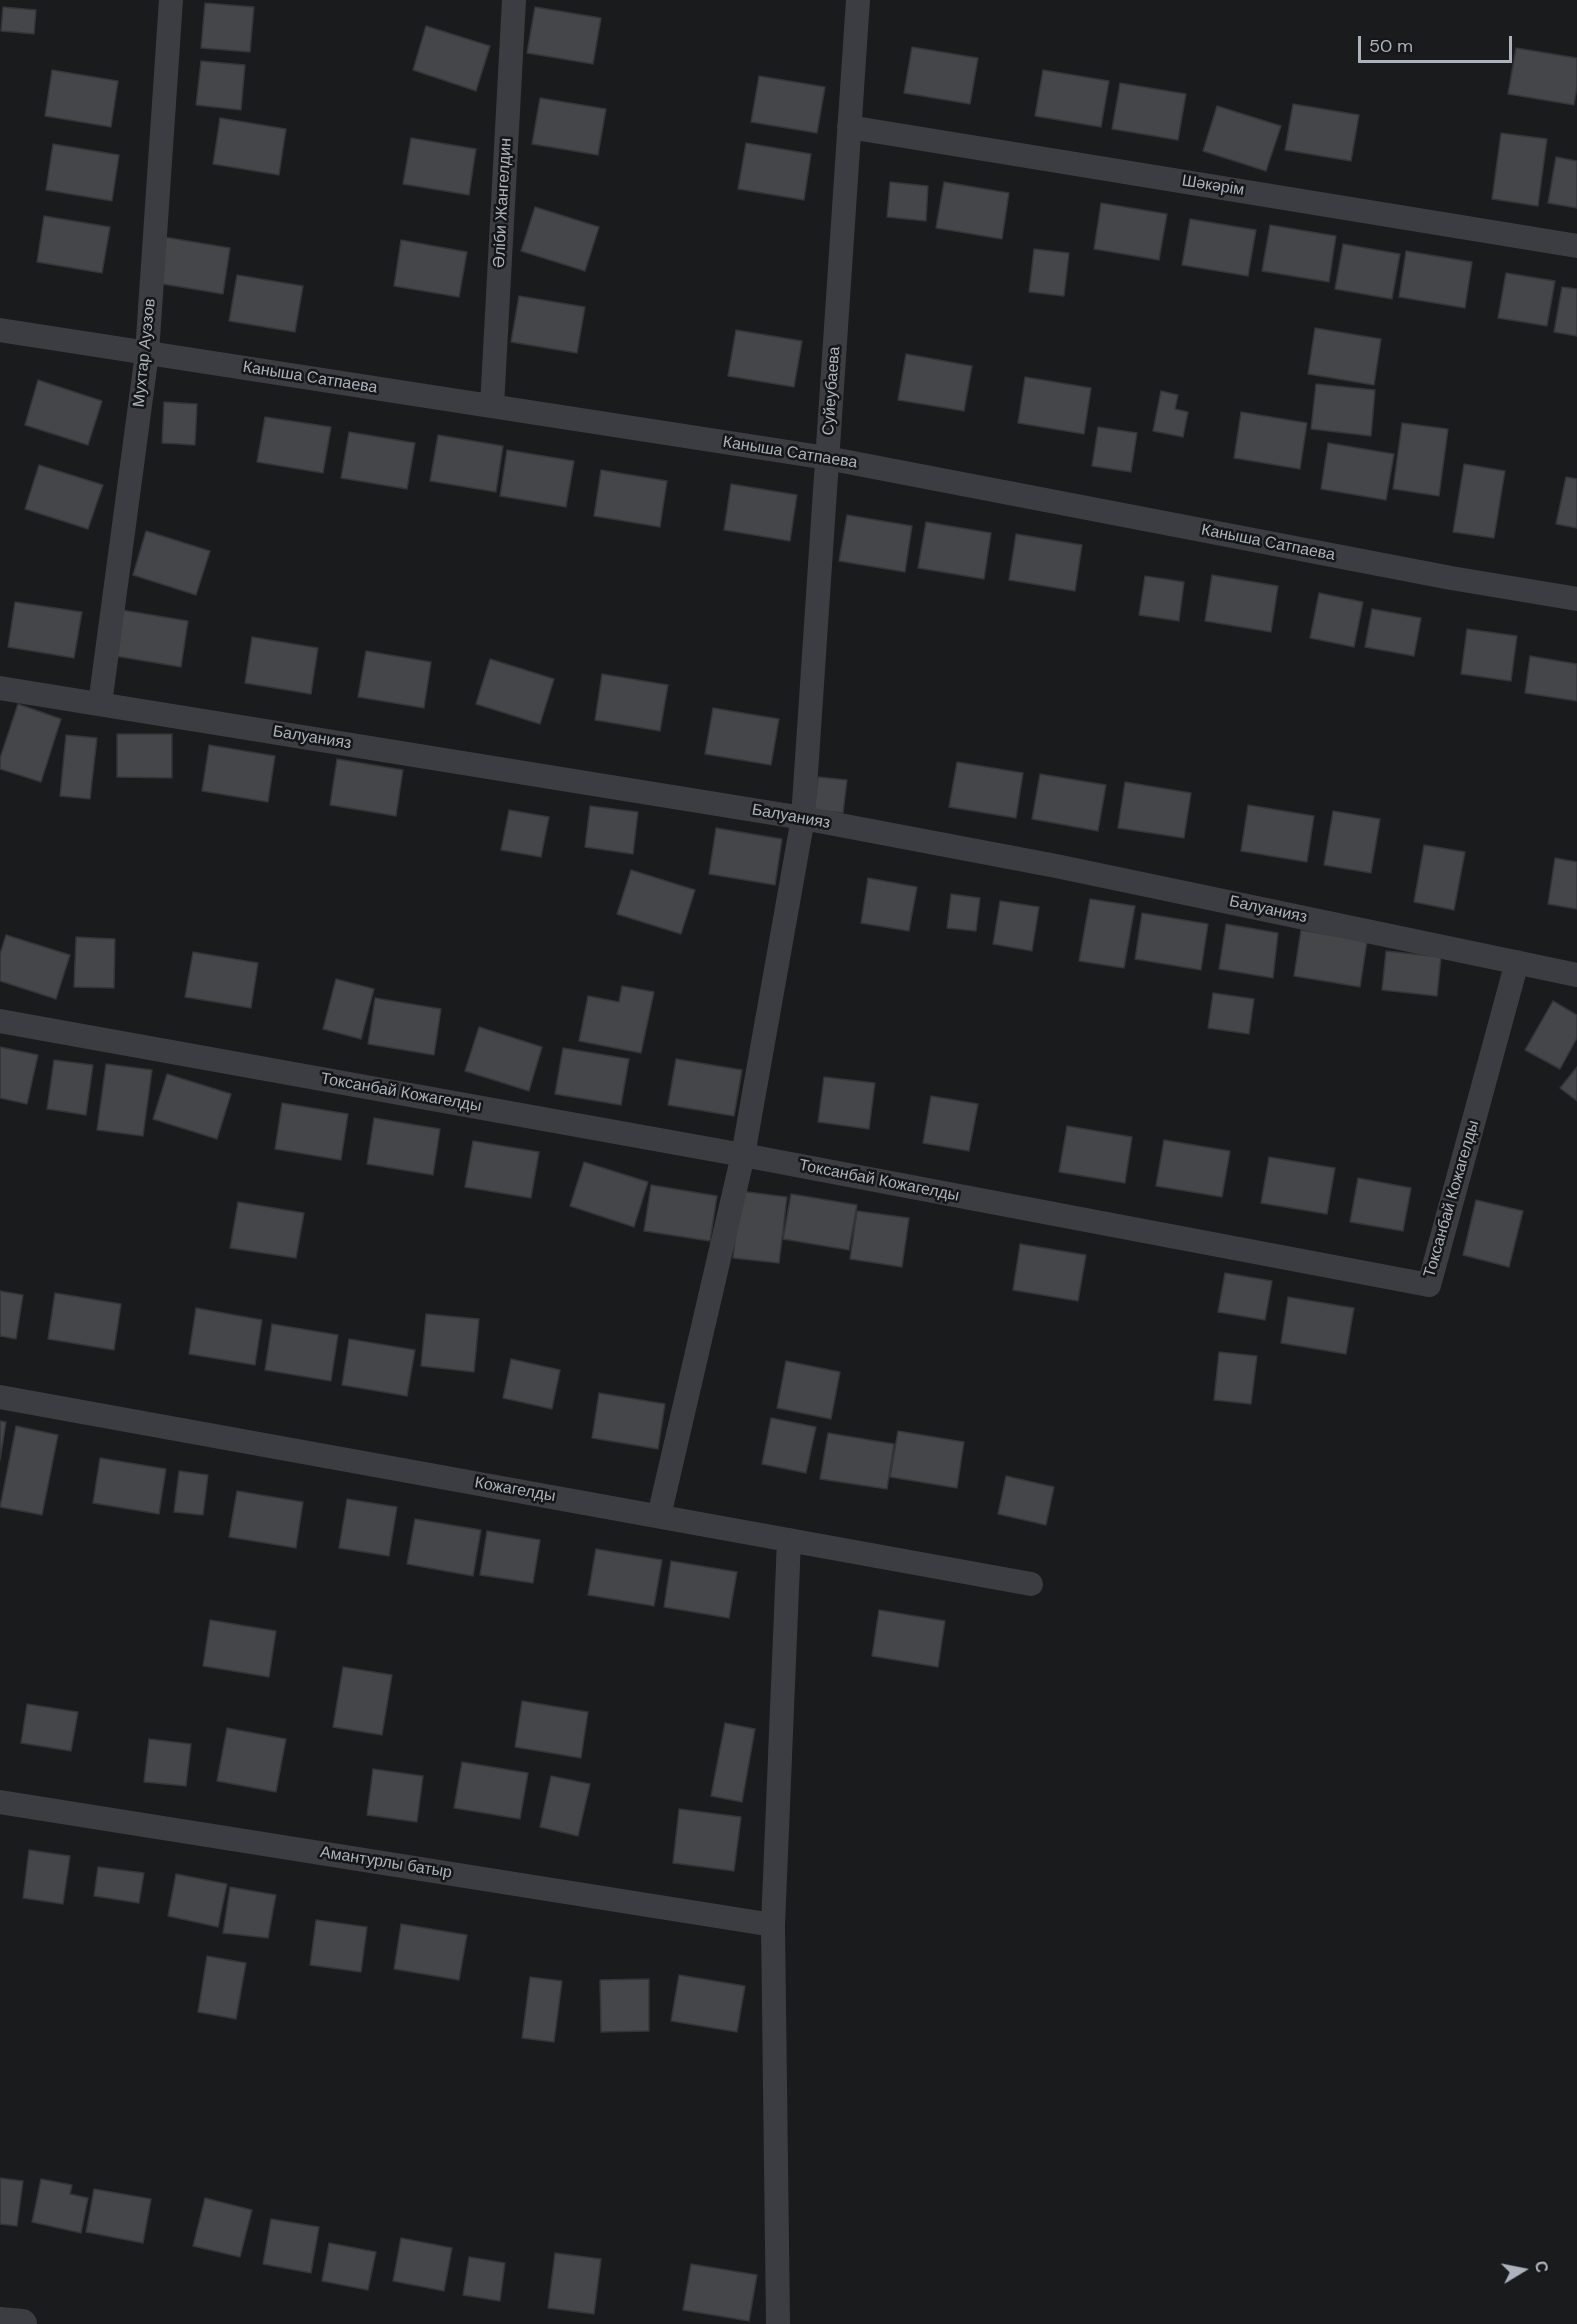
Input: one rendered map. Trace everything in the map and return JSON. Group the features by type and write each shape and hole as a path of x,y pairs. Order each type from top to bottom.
{"street":[{"name":"Мухтар Ауэзов","path":"100,704 147,353 171,0"},
{"name":"Әліби Жангелдин","path":"492,406 514,0"},
{"name":"Суйеубаева","path":"659,1516 743,1155 803,818 858,0"},
{"name":"Шәкәрім","path":"849,127 1577,246"},
{"name":"Каныша Сатпаева","path":"0,330 827,458 1451,578 1577,599"},
{"name":"Балуанияз","path":"0,688 803,818 1056,866 1577,975"},
{"name":"Токсанбай Кожагелды","path":"0,1021 743,1155 1429,1285 1517,962"},
{"name":"Кожагелды","path":"0,1397 1031,1584"},
{"path":"778,2324 773,1925 789,1540"},
{"name":"Амантурлы батыр","path":"0,1802 773,1925"},
{"path":"0,2322 22,2324"}],"building":[{"path":"205,3 254,7 250,52 201,48"},
{"path":"3,7 36,10 34,34 1,31"},
{"path":"535,7 601,18 593,64 527,53"},
{"path":"426,26 490,46 476,91 413,70"},
{"path":"912,47 978,58 970,104 904,93"},
{"path":"1516,48 1577,58 1574,105 1508,94"},
{"path":"201,61 245,65 241,110 196,105"},
{"path":"52,70 118,81 111,127 45,116"},
{"path":"1043,70 1109,81 1101,127 1035,116"},
{"path":"759,76 825,87 817,133 751,122"},
{"path":"1120,83 1186,94 1178,140 1112,129"},
{"path":"540,98 606,109 598,155 532,144"},
{"path":"1293,104 1359,115 1351,161 1285,150"},
{"path":"1217,106 1281,126 1266,171 1203,151"},
{"path":"220,118 286,129 279,175 213,164"},
{"path":"1501,133 1547,139 1538,206 1492,199"},
{"path":"411,138 476,149 469,195 403,184"},
{"path":"746,143 811,154 804,200 738,189"},
{"path":"53,144 119,155 112,201 46,190"},
{"path":"1556,157 1577,161 1577,208 1548,203"},
{"path":"890,182 928,186 926,221 887,217"},
{"path":"944,182 1009,193 1002,239 936,228"},
{"path":"1101,203 1167,214 1159,260 1094,249"},
{"path":"535,207 599,227 585,271 521,251"},
{"path":"44,216 110,227 102,273 37,262"},
{"path":"1190,219 1256,230 1248,276 1182,265"},
{"path":"1270,225 1336,236 1329,282 1262,271"},
{"path":"164,237 230,248 223,294 157,283"},
{"path":"401,240 467,252 459,297 394,286"},
{"path":"1343,244 1400,254 1392,299 1335,289"},
{"path":"1034,249 1069,253 1064,296 1029,292"},
{"path":"1406,251 1472,262 1465,308 1399,297"},
{"path":"1506,273 1555,281 1547,326 1498,318"},
{"path":"237,275 303,286 295,332 229,321"},
{"path":"1562,287 1577,289 1577,336 1554,332"},
{"path":"519,296 585,307 577,353 511,342"},
{"path":"1315,328 1381,339 1374,385 1308,374"},
{"path":"736,330 802,341 794,387 728,376"},
{"path":"906,354 972,366 964,411 898,400"},
{"path":"1025,377 1091,388 1084,434 1018,423"},
{"path":"38,380 102,401 88,445 25,425"},
{"path":"1316,384 1375,390 1371,436 1311,429"},
{"path":"1161,391 1178,395 1175,409 1188,412 1183,437 1153,431"},
{"path":"164,402 197,404 195,445 162,443"},
{"path":"1241,412 1307,423 1300,469 1234,458"},
{"path":"265,417 331,427 323,473 257,462"},
{"path":"1402,423 1448,429 1439,496 1393,489"},
{"path":"1098,427 1137,433 1131,472 1092,466"},
{"path":"349,432 415,443 407,489 341,478"},
{"path":"438,435 503,446 496,492 430,481"},
{"path":"1328,443 1394,454 1386,500 1321,489"},
{"path":"507,450 574,461 566,507 500,496"},
{"path":"1464,464 1505,471 1494,538 1453,532"},
{"path":"39,465 103,485 88,529 25,509"},
{"path":"601,470 667,481 660,527 594,516"},
{"path":"1566,477 1577,479 1577,528 1556,524"},
{"path":"731,484 797,495 790,541 724,530"},
{"path":"847,515 912,526 905,572 839,561"},
{"path":"926,522 991,533 984,579 918,568"},
{"path":"146,531 210,551 196,595 133,575"},
{"path":"1016,534 1082,545 1075,591 1009,580"},
{"path":"1212,575 1278,586 1271,632 1205,621"},
{"path":"1145,576 1184,582 1179,621 1139,615"},
{"path":"1319,593 1363,602 1354,647 1310,638"},
{"path":"15,602 82,612 74,658 8,647"},
{"path":"1372,609 1421,618 1414,656 1365,647"},
{"path":"122,610 188,621 181,667 115,656"},
{"path":"1467,629 1517,636 1511,681 1461,674"},
{"path":"252,637 318,648 311,694 245,683"},
{"path":"366,651 431,662 424,708 358,697"},
{"path":"1530,656 1577,664 1577,701 1525,693"},
{"path":"490,659 554,679 540,724 476,704"},
{"path":"602,674 668,685 660,731 595,720"},
{"path":"18,704 61,719 41,782 0,769 0,758"},
{"path":"713,708 779,719 771,765 705,754"},
{"path":"117,734 172,734 172,778 117,777"},
{"path":"66,735 97,738 90,799 60,796"},
{"path":"209,745 275,756 268,802 202,791"},
{"path":"337,759 403,770 396,816 330,805"},
{"path":"957,762 1023,773 1016,818 949,807"},
{"path":"1040,774 1106,785 1098,831 1032,819"},
{"path":"818,777 847,780 843,813 814,810"},
{"path":"1125,782 1191,793 1184,838 1118,828"},
{"path":"1248,805 1314,816 1307,862 1241,851"},
{"path":"590,806 638,812 633,854 585,847"},
{"path":"509,810 549,817 541,857 501,850"},
{"path":"1333,811 1380,819 1371,873 1324,865"},
{"path":"716,828 782,839 775,885 709,874"},
{"path":"1424,845 1465,852 1454,910 1414,902"},
{"path":"1555,858 1577,862 1577,909 1548,904"},
{"path":"631,870 695,890 681,934 617,914"},
{"path":"868,878 917,887 909,931 861,923"},
{"path":"951,894 980,898 976,931 947,928"},
{"path":"1090,899 1135,906 1124,968 1079,961"},
{"path":"1000,901 1039,907 1032,951 993,944"},
{"path":"1142,913 1208,924 1201,970 1135,959"},
{"path":"1226,924 1278,933 1273,978 1219,969"},
{"path":"1301,930 1367,941 1360,987 1294,976"},
{"path":"6,935 70,955 56,999 0,981 0,954"},
{"path":"76,937 115,939 114,988 74,987"},
{"path":"1386,951 1441,957 1437,996 1382,990"},
{"path":"193,952 258,963 251,1008 185,997"},
{"path":"336,979 374,989 361,1039 323,1029"},
{"path":"622,986 654,992 641,1053 579,1041 588,996 619,1002"},
{"path":"1213,993 1254,999 1249,1034 1208,1028"},
{"path":"375,998 441,1009 434,1055 368,1044"},
{"path":"1553,1001 1577,1015 1577,1038 1560,1069 1525,1050"},
{"path":"479,1027 542,1047 529,1091 465,1071"},
{"path":"0,1047 38,1055 27,1104 0,1098"},
{"path":"563,1048 629,1059 621,1105 555,1094"},
{"path":"676,1059 742,1070 734,1116 668,1105"},
{"path":"54,1060 93,1065 86,1115 47,1109"},
{"path":"106,1064 152,1070 143,1136 97,1130"},
{"path":"1577,1067 1577,1101 1560,1088"},
{"path":"167,1074 231,1094 217,1139 153,1119"},
{"path":"824,1077 875,1083 869,1129 818,1122"},
{"path":"931,1096 978,1104 969,1151 923,1143"},
{"path":"282,1103 348,1114 341,1160 275,1149"},
{"path":"374,1118 440,1129 433,1175 367,1164"},
{"path":"1067,1126 1132,1137 1125,1183 1059,1172"},
{"path":"1164,1140 1230,1151 1222,1197 1156,1186"},
{"path":"473,1141 539,1152 531,1198 465,1187"},
{"path":"1269,1157 1335,1168 1327,1214 1261,1203"},
{"path":"584,1162 648,1182 634,1227 570,1206"},
{"path":"1358,1178 1411,1188 1403,1231 1350,1222"},
{"path":"651,1185 717,1196 710,1241 644,1231"},
{"path":"740,1191 787,1197 779,1263 733,1258"},
{"path":"791,1194 857,1205 849,1250 783,1239"},
{"path":"1476,1200 1523,1211 1509,1267 1463,1255"},
{"path":"238,1202 304,1213 296,1258 230,1248"},
{"path":"857,1211 909,1218 902,1267 850,1259"},
{"path":"1020,1244 1086,1255 1078,1301 1013,1290"},
{"path":"1225,1273 1272,1281 1265,1320 1218,1312"},
{"path":"0,1291 23,1295 16,1339 0,1336"},
{"path":"55,1293 121,1304 114,1350 48,1339"},
{"path":"1288,1297 1354,1308 1346,1354 1281,1343"},
{"path":"196,1308 262,1320 255,1365 189,1354"},
{"path":"426,1314 479,1319 474,1372 421,1366"},
{"path":"272,1324 338,1335 331,1381 265,1370"},
{"path":"349,1339 415,1350 407,1396 342,1385"},
{"path":"1219,1352 1257,1356 1251,1404 1214,1400"},
{"path":"511,1359 560,1370 552,1409 503,1398"},
{"path":"786,1361 840,1372 831,1419 777,1408"},
{"path":"599,1393 665,1404 658,1449 592,1438"},
{"path":"771,1418 816,1427 806,1473 762,1464"},
{"path":"0,1421 6,1422 0,1460"},
{"path":"16,1426 58,1435 42,1515 0,1507"},
{"path":"898,1431 964,1442 957,1488 890,1477"},
{"path":"828,1433 894,1444 887,1489 820,1479"},
{"path":"100,1458 166,1469 159,1514 93,1503"},
{"path":"179,1471 208,1475 203,1515 174,1512"},
{"path":"1006,1476 1054,1487 1046,1525 998,1514"},
{"path":"237,1491 303,1502 296,1548 229,1537"},
{"path":"347,1499 397,1507 389,1556 339,1548"},
{"path":"415,1519 481,1530 473,1576 407,1564"},
{"path":"487,1531 540,1540 533,1583 480,1575"},
{"path":"596,1549 662,1560 654,1606 588,1595"},
{"path":"671,1561 737,1572 729,1618 664,1607"},
{"path":"879,1610 945,1621 938,1667 872,1656"},
{"path":"210,1620 276,1631 269,1677 203,1666"},
{"path":"343,1667 392,1675 382,1735 333,1727"},
{"path":"522,1701 588,1712 581,1758 515,1747"},
{"path":"27,1704 78,1712 71,1751 21,1743"},
{"path":"725,1723 755,1729 742,1802 711,1796"},
{"path":"227,1728 286,1739 276,1792 217,1781"},
{"path":"149,1739 191,1744 186,1786 144,1782"},
{"path":"462,1762 528,1773 520,1819 454,1808"},
{"path":"373,1769 423,1776 417,1822 367,1815"},
{"path":"551,1776 590,1784 578,1836 540,1827"},
{"path":"679,1809 741,1817 734,1871 673,1863"},
{"path":"29,1850 70,1856 63,1904 23,1898"},
{"path":"98,1867 144,1873 139,1903 94,1896"},
{"path":"176,1874 227,1884 218,1927 168,1916"},
{"path":"230,1887 276,1895 268,1938 223,1933"},
{"path":"316,1920 367,1927 361,1972 310,1965"},
{"path":"401,1924 467,1935 459,1980 394,1969"},
{"path":"207,1956 246,1963 236,2019 198,2012"},
{"path":"679,1975 745,1986 737,2032 671,2021"},
{"path":"530,1977 562,1981 554,2042 522,2038"},
{"path":"649,1979 649,2031 601,2032 600,1980"},
{"path":"0,2178 23,2181 17,2226 0,2224"},
{"path":"41,2179 72,2185 70,2194 88,2198 81,2233 32,2222"},
{"path":"94,2189 151,2199 143,2243 86,2232"},
{"path":"205,2198 252,2210 240,2257 193,2246"},
{"path":"271,2219 319,2227 311,2273 263,2264"},
{"path":"401,2238 452,2248 444,2291 393,2281"},
{"path":"329,2243 376,2252 368,2290 322,2281"},
{"path":"555,2253 601,2259 594,2314 548,2308"},
{"path":"469,2257 505,2263 500,2301 463,2295"},
{"path":"691,2264 757,2275 749,2321 683,2310"}]}
